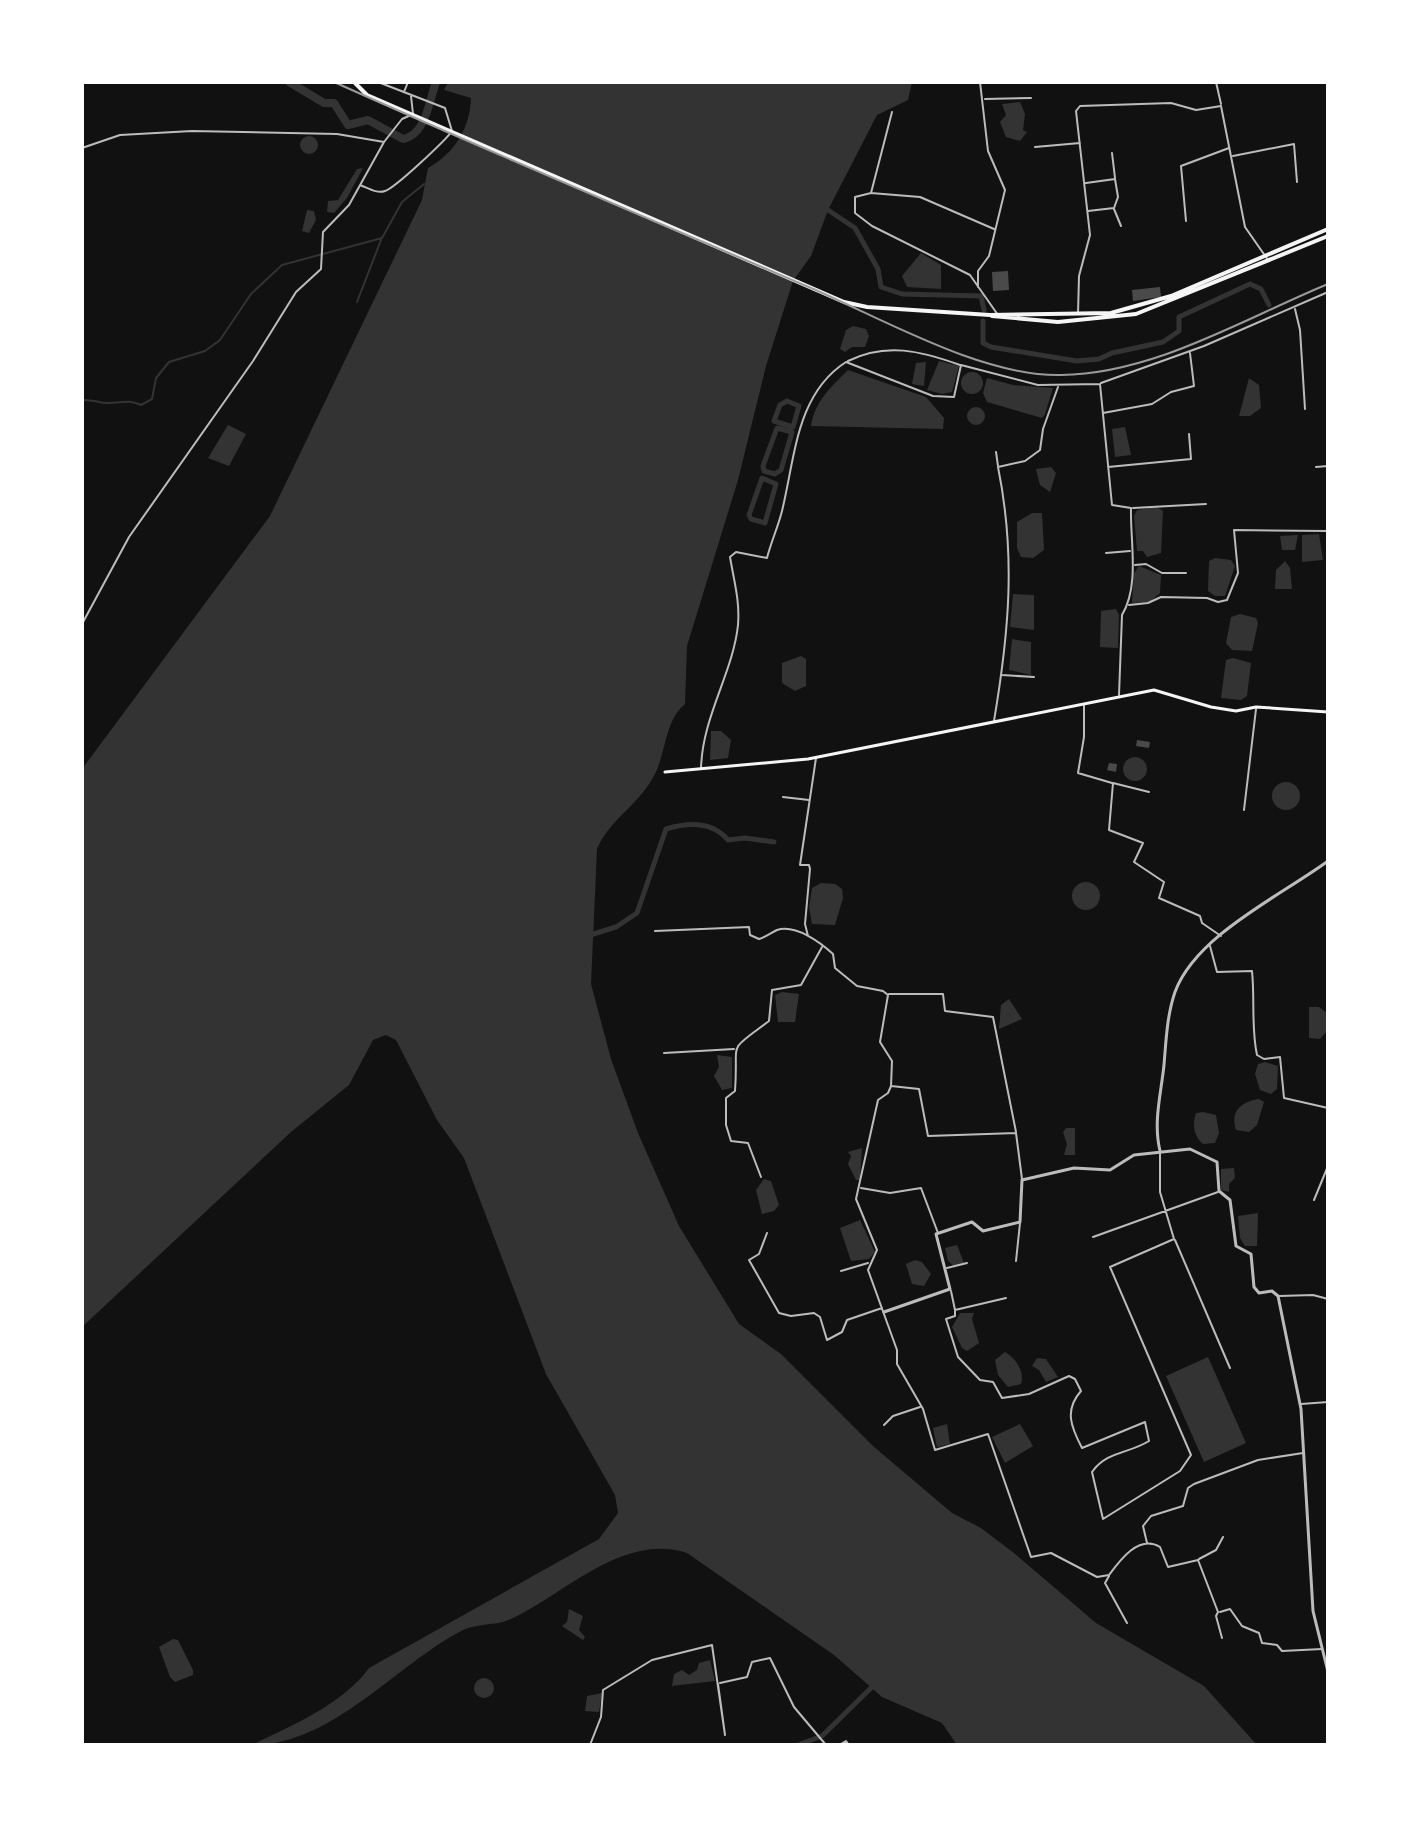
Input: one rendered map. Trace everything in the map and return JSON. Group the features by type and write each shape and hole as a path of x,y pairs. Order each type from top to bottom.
{"highway":[{"path":"354,82 360,91 410,114 806,286 867,307 1078,318 1135,309 1328,236"},
{"path":"1267,259 1328,229"}],"main road":[{"path":"665,772 817,757 1154,690 1204,702 1211,707 1241,711 1256,707 1328,712"}],"street":[{"path":"360,185 386,191 450,135 450,113 378,82"},
{"path":"403,93 408,82"},
{"path":"978,288 978,271 989,256 1005,190 988,151 980,82"},
{"path":"1216,82 1245,227 1267,259"},
{"path":"82,624 129,537 253,361 291,299 317,274 324,261 323,232 345,210 395,127 413,114 411,96"},
{"path":"984,99 1031,98"},
{"path":"1078,318 1080,270 1089,247 1076,111 1080,106 1171,103 1196,110 1221,106"},
{"path":"871,193 892,112"},
{"path":"82,148 115,136 192,131 337,134 384,142"},
{"path":"1035,147 1081,143"},
{"path":"1232,156 1294,144 1297,182"},
{"path":"1186,221 1181,166 1230,147"},
{"path":"1112,153 1118,197 1114,208 1121,226"},
{"path":"1085,183 1115,179"},
{"path":"995,230 920,197 871,193 855,197 855,213 872,226 970,275 998,316"},
{"path":"1087,211 1114,208"},
{"path":"701,769 707,728 737,627 739,597 730,557 736,552 767,558 781,515 808,404 822,384 846,362 869,351 898,348 1009,380 1058,386 1100,384 1189,352 1328,292"},
{"path":"1294,307 1300,330 1305,409"},
{"path":"1103,413 1152,404 1171,392 1194,386 1189,352"},
{"path":"846,362 933,396 954,397 961,365"},
{"path":"1100,384 1112,505 1131,508 1206,504"},
{"path":"998,467 1025,461 1040,450 1043,429 1058,386"},
{"path":"1107,467 1191,459 1189,434"},
{"path":"994,721 1011,569 1008,509 996,452"},
{"path":"1316,467 1328,466"},
{"path":"1119,696 1122,615 1128,605 1134,565 1131,508"},
{"path":"1128,605 1148,603 1161,597 1207,598 1218,602 1227,600 1238,573 1234,530 1328,531"},
{"path":"1106,553 1131,551"},
{"path":"1134,565 1146,564 1162,573 1186,573"},
{"path":"1001,675 1034,677"},
{"path":"1084,705 1085,733 1078,773 1149,792"},
{"path":"1244,810 1256,707"},
{"path":"809,938 805,924 810,869 809,865 800,865 817,757"},
{"path":"1113,783 1109,830 1143,843 1134,862 1164,882 1159,898 1200,916 1202,923 1221,936"},
{"path":"783,797 810,801"},
{"path":"1230,1368 1164,1210 1156,1123 1172,1004 1185,972 1210,945 1328,861"},
{"path":"655,931 749,927 750,935 759,939 785,929 823,946 833,954 835,968 847,974 854,984 888,994 943,994 945,1011 993,1017 1022,1180 1016,1261"},
{"path":"1210,945 1217,972 1252,971 1256,1007 1252,1031 1257,1055 1264,1059 1280,1057 1284,1098 1328,1108"},
{"path":"761,1177 748,1143 731,1141 726,1125 726,1098 733,1094 735,1087 735,1049 747,1034 769,1021 772,990 803,983 823,946"},
{"path":"888,994 880,1042 892,1061 891,1086 888,1093 878,1100 856,1199 877,1250 868,1270 897,1350 897,1364 921,1406 935,1450 988,1434 1031,1557 1051,1553 1097,1577 1109,1575"},
{"path":"664,1053 735,1049"},
{"path":"891,1086 919,1089 930,1137 1016,1133"},
{"path":"1022,1180 1074,1168 1110,1170 1134,1155 1190,1149 1215,1159 1219,1168 1219,1191"},
{"path":"1314,1200 1328,1166"},
{"path":"860,1188 890,1193 921,1188 938,1233 955,1310 955,1316 946,1319 954,1350 980,1380 993,1382 1002,1398 1029,1394 1069,1376 1075,1379 1081,1391 1072,1402 1070,1420 1082,1448 1145,1422 1149,1441 1133,1450 1106,1456 1092,1472 1103,1519 1180,1471 1191,1455 1110,1267 1174,1239"},
{"path":"1093,1237 1219,1191"},
{"path":"1219,1191 1230,1200 1236,1246 1251,1254 1254,1287 1259,1293 1272,1291 1278,1296 1305,1453 1313,1611 1328,1672"},
{"path":"938,1233 972,1222 983,1231 1020,1222"},
{"path":"767,1233 764,1245 749,1260 776,1311 791,1316 814,1313 820,1317 827,1340 842,1332 847,1320 950,1289"},
{"path":"753,1251 755,1256"},
{"path":"841,1271 852,1265 870,1263"},
{"path":"945,1268 967,1263"},
{"path":"1278,1296 1313,1295 1328,1299"},
{"path":"955,1310 1006,1298"},
{"path":"1299,1404 1328,1402"},
{"path":"884,1425 893,1416 921,1406"},
{"path":"1147,1544 1143,1526 1151,1516 1183,1506 1188,1488 1194,1484 1258,1460 1305,1453"},
{"path":"1127,1623 1105,1583 1126,1551 1157,1543 1168,1567 1198,1560 1216,1550 1223,1537"},
{"path":"1198,1560 1218,1612 1216,1616 1222,1638"},
{"path":"1218,1612 1230,1609 1235,1612 1242,1626 1259,1633 1262,1643 1277,1645 1282,1651 1322,1649"},
{"path":"590,1745 601,1717 603,1690 652,1660 712,1645 725,1735 718,1684"},
{"path":"718,1684 747,1677 752,1662 770,1658 794,1707 826,1745"},
{"path":"839,1745 846,1741 849,1745"}],"shaded area":[{"path":"448,82 912,82 908,100 877,115 828,210 811,256 793,281 766,366 738,480 687,646 685,704 673,720 651,781 608,830 597,849 591,984 611,1059 638,1133 679,1226 739,1324 781,1354 873,1446 952,1513 981,1528 1014,1553 1096,1623 1204,1686 1257,1745 957,1745 942,1723 882,1697 834,1655 687,1553 663,1549 640,1551 617,1558 511,1619 463,1630 362,1701 310,1732 282,1741 252,1745 331,1703 369,1668 599,1539 618,1513 615,1495 546,1374 464,1158 437,1120 396,1040 386,1035 373,1040 349,1085 291,1132 82,1327 82,769 270,516 422,200 428,168 446,155 464,129 471,98 444,90"},
{"path":"1020,102 1025,114 1023,130 1027,132 1020,141 1006,137 1000,122 1006,115 1002,104"},
{"path":"309,136 318,145 309,154 300,145"},
{"path":"363,168 347,198 334,213 327,212 328,201 338,200 357,169"},
{"path":"307,210 314,211 316,220 309,233 302,231"},
{"path":"921,253 941,265 941,289 907,287 902,276"},
{"path":"853,326 866,329 869,336 865,347 852,347 845,352 840,349 846,330"},
{"path":"939,361 959,366 952,392 942,394 927,390"},
{"path":"926,362 924,386 912,384 916,363"},
{"path":"848,370 926,397 944,418 943,429 811,426 820,402"},
{"path":"972,372 980,375 983,383 980,391 972,394 964,391 961,383 964,375"},
{"path":"987,378 1013,385 1053,388 1045,414 1042,418 987,402 983,393"},
{"path":"1249,378 1259,385 1261,408 1250,416 1239,416"},
{"path":"976,407 985,416 976,425 967,416"},
{"path":"228,425 246,434 229,466 208,458"},
{"path":"1125,427 1131,455 1115,457 1112,429"},
{"path":"1051,467 1056,473 1050,492 1040,485 1036,469"},
{"path":"1157,507 1163,511 1161,553 1147,557 1143,551 1137,551 1134,516 1137,510"},
{"path":"1032,513 1042,513 1044,550 1033,558 1021,557 1017,548 1017,522"},
{"path":"1319,534 1323,560 1302,562 1302,535"},
{"path":"1298,535 1295,550 1282,550 1280,536"},
{"path":"1215,558 1231,560 1235,566 1225,596 1215,596 1208,591 1209,561"},
{"path":"1285,561 1290,568 1292,589 1275,589 1276,570"},
{"path":"1139,566 1161,575 1160,593 1150,602 1132,603 1134,573"},
{"path":"1013,594 1034,595 1034,630 1010,627"},
{"path":"1116,609 1119,615 1118,648 1100,647 1101,611"},
{"path":"1240,614 1256,618 1258,623 1252,651 1232,650 1226,643 1231,617"},
{"path":"1012,639 1031,642 1031,675 1009,670"},
{"path":"801,656 806,659 806,686 795,691 782,683 782,663"},
{"path":"1233,658 1251,663 1247,696 1241,700 1221,698 1226,660"},
{"path":"711,731 721,731 731,740 728,758 710,760"},
{"path":"1135,757 1143,761 1147,769 1143,777 1135,781 1127,777 1123,769 1127,761"},
{"path":"1286,782 1296,786 1300,796 1296,806 1286,810 1276,806 1272,796 1276,786"},
{"path":"1086,882 1096,886 1100,896 1096,906 1086,910 1076,906 1072,896 1076,886"},
{"path":"821,883 835,884 842,889 843,898 835,925 812,924 809,907 812,888"},
{"path":"782,992 799,994 795,1022 778,1022 775,995"},
{"path":"1009,999 1022,1019 999,1029 1001,1005"},
{"path":"1309,1007 1319,1007 1327,1013 1328,1030 1320,1039 1309,1038"},
{"path":"717,1055 732,1057 732,1088 722,1090 714,1076 719,1067"},
{"path":"1265,1062 1278,1066 1277,1089 1271,1094 1260,1090 1255,1074 1258,1064"},
{"path":"1259,1099 1264,1102 1257,1125 1249,1132 1236,1130 1238,1108"},
{"path":"1196,1113 1216,1115 1219,1133 1215,1143 1203,1144 1196,1134"},
{"path":"1066,1128 1075,1128 1075,1155 1064,1155 1067,1144 1063,1132"},
{"path":"862,1148 860,1180 856,1180 848,1164 851,1156 848,1152"},
{"path":"1234,1168 1235,1178 1229,1184 1229,1192 1221,1190 1221,1169"},
{"path":"764,1179 771,1181 779,1205 774,1211 762,1214 756,1190"},
{"path":"1258,1213 1257,1246 1245,1246 1240,1238 1238,1216"},
{"path":"860,1220 875,1252 869,1259 851,1261 840,1228"},
{"path":"957,1245 964,1263 954,1266 948,1261 945,1248"},
{"path":"915,1260 922,1262 931,1274 924,1286 912,1284 906,1264"},
{"path":"960,1313 974,1313 972,1319 979,1343 967,1351 962,1348 952,1327"},
{"path":"1005,1352 1019,1366 1021,1384 1008,1387 998,1375 995,1360"},
{"path":"1208,1357 1246,1443 1204,1462 1166,1376"},
{"path":"1037,1358 1046,1359 1058,1377 1046,1382 1039,1370 1032,1366"},
{"path":"947,1424 950,1444 937,1447 933,1428"},
{"path":"1020,1424 1033,1446 1005,1463 992,1437"},
{"path":"569,1609 583,1616 579,1630 585,1637 583,1640 562,1626 567,1622"},
{"path":"173,1639 178,1640 193,1670 193,1675 175,1682 170,1677 159,1647"},
{"path":"710,1660 715,1681 672,1686 674,1674 682,1670 689,1675 697,1670 699,1663"},
{"path":"484,1678 491,1681 494,1688 491,1695 484,1698 477,1695 474,1688 477,1681"},
{"path":"602,1693 599,1712 585,1711 587,1696"}],"building":[{"path":"1008,271 1009,290 993,291 992,272"},
{"path":"1160,287 1161,297 1133,301 1132,290"},
{"path":"1137,740 1150,742 1149,748 1136,746"},
{"path":"1109,763 1117,764 1116,772 1107,770"}],"waterway":[{"path":"289,82 324,103 334,103 348,125 368,120 403,139 411,136 422,124 436,82"},
{"path":"82,400 141,405 152,399 156,378 169,362 205,351 220,340 251,294 282,265 382,238 402,202 424,184"},
{"path":"828,210 855,228 878,269 881,287 902,294 981,296 984,310"},
{"path":"357,302 381,240"},
{"path":"983,321 983,343 991,347 1077,361 1099,359 1112,353 1163,342 1179,331 1179,317 1250,284 1261,289 1269,305"},
{"path":"787,401 799,406 793,427 774,421 780,405 787,401"},
{"path":"777,428 792,432 781,470 775,474 764,471 763,466 777,428"},
{"path":"762,478 776,484 765,523 751,519 749,515 762,478"},
{"path":"587,936 616,927 637,913 666,829 700,825 715,829 728,840 745,838 774,842"},
{"path":"798,1745 822,1736 875,1684"}],"railway":[{"path":"334,82 934,344 999,367 1061,375 1130,365 1198,342 1328,284"}]}
